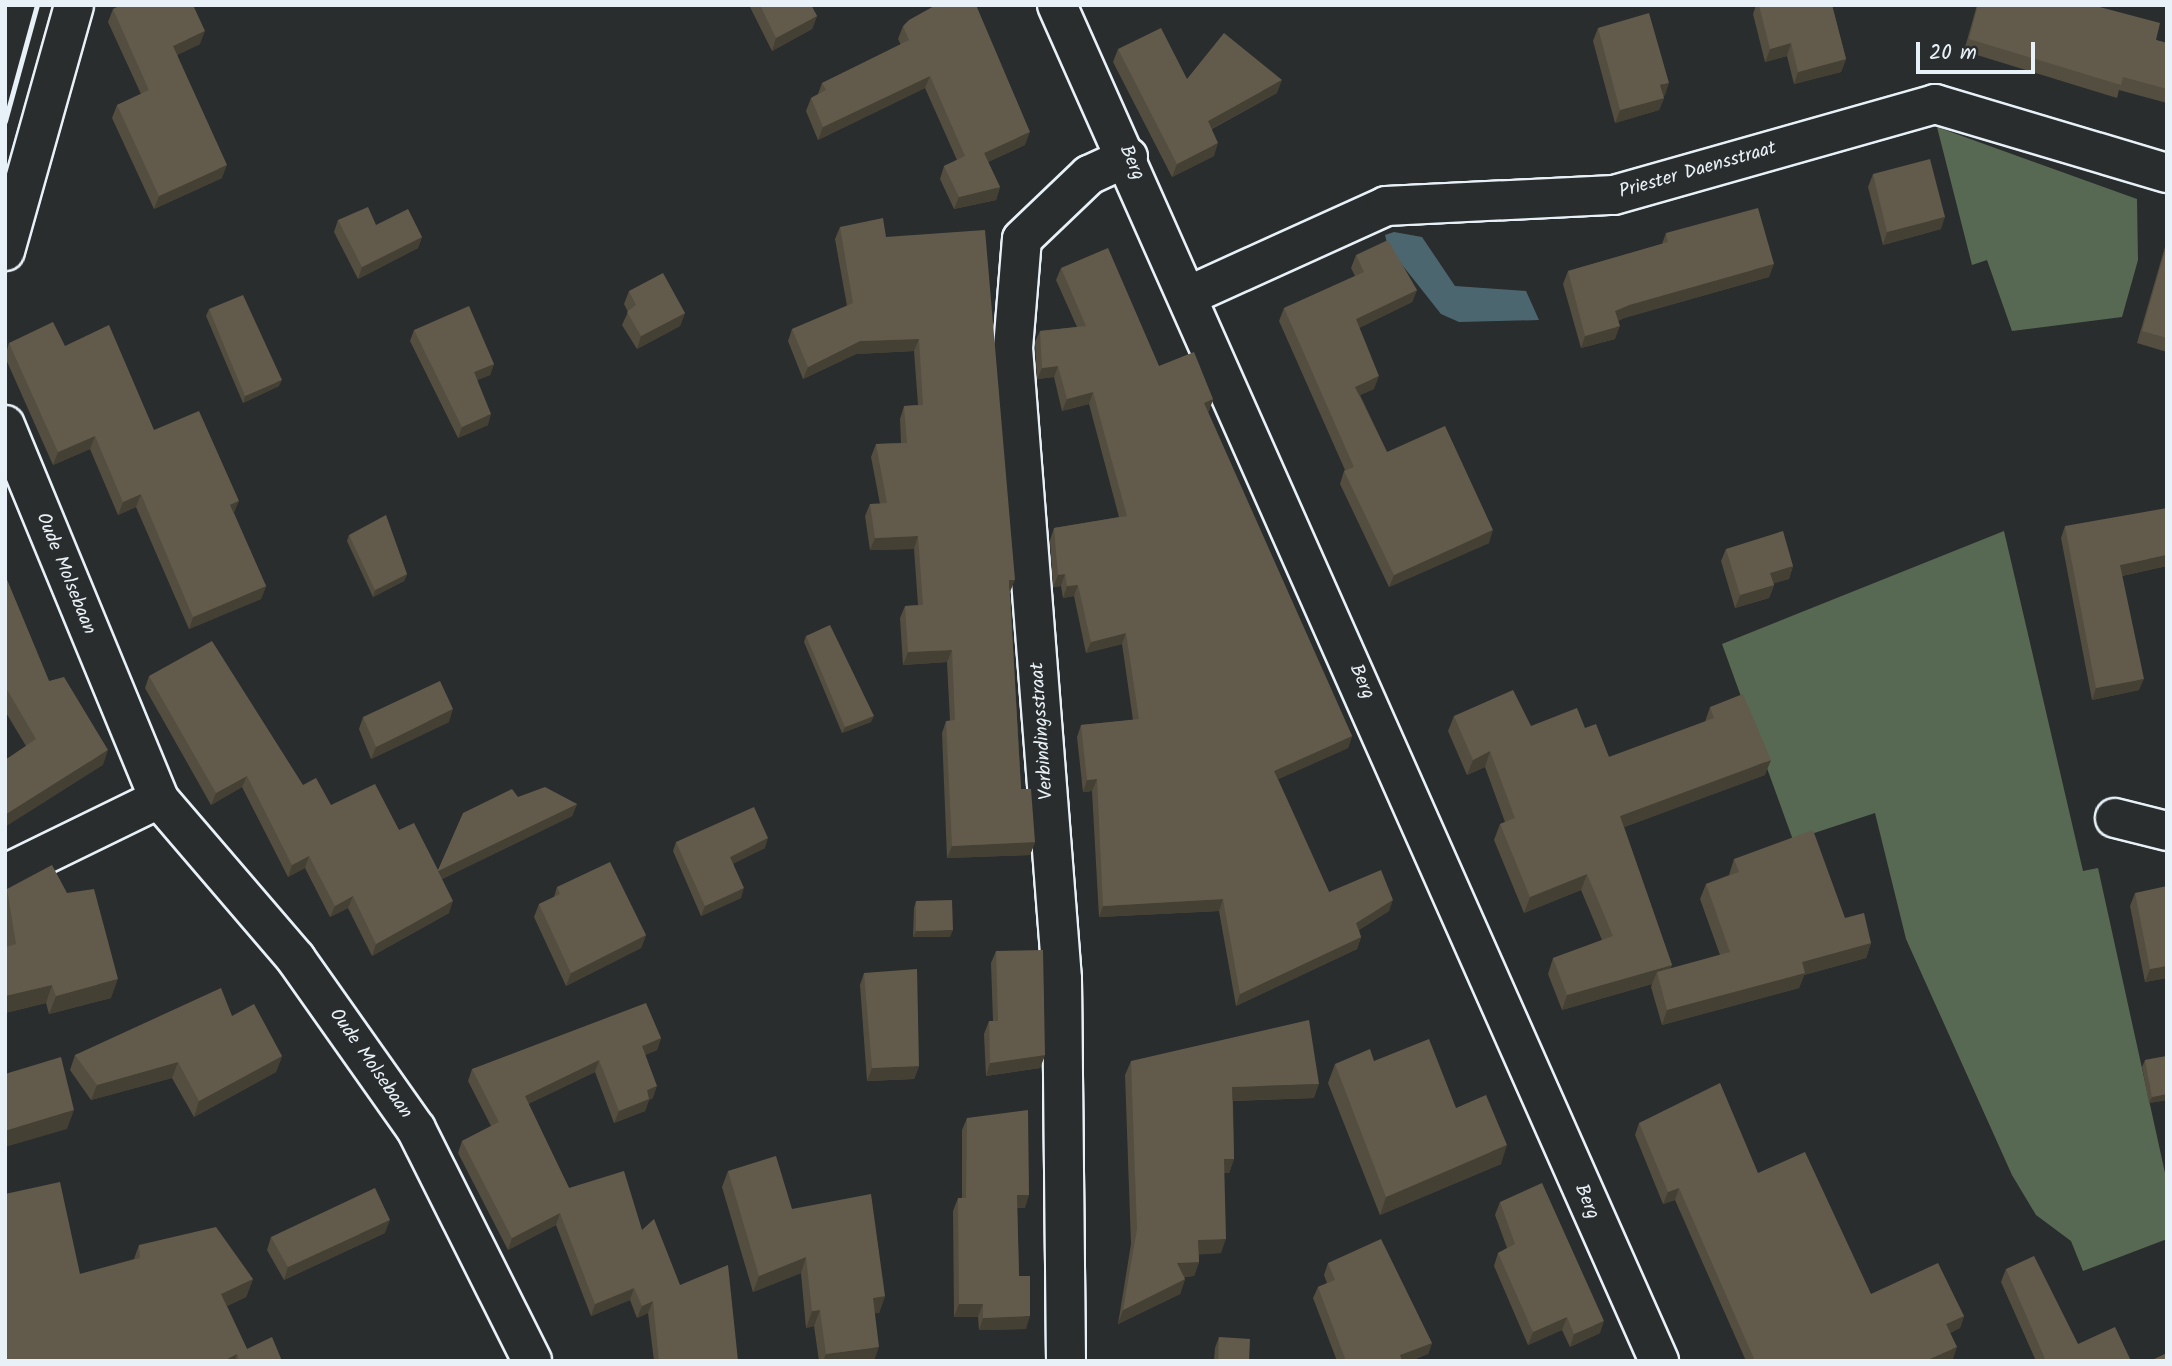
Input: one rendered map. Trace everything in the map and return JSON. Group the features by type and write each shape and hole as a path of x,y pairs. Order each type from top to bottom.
{"street":[{"path":"5,250 74,5"},
{"name":"Berg","path":"1057,5 1190,295 1659,1361"},
{"name":"Priester Daensstraat","path":"1190,295 1386,206 1614,195 1935,104 2167,173"},
{"name":"Verbindingsstraat","path":"1066,1361 1062,979 1013,348 1023,239 1089,175 1128,157"},
{"name":"Oude Molsebaan","path":"5,425 159,799 296,959 415,1129 532,1361"},
{"path":"5,874 159,799"},
{"path":"2115,818 2167,831"}],"green space":[{"path":"1937,127 2137,199 2138,260 2122,317 2012,331 1987,260 1972,265"},
{"path":"2004,531 2083,871 2098,868 2167,1182 2167,1239 2083,1271 2071,1241 2036,1215 2012,1175 1906,939 1875,813 1793,840 1722,644"}],"water":[{"path":"1394,232 1422,237 1455,286 1526,291 1539,320 1459,322 1441,314 1388,247 1385,235"}],"building":[{"path":"121,5 193,5 205,31 173,46 227,165 159,196 117,105 149,90 113,9"},
{"path":"760,5 811,5 817,16 776,38"},
{"path":"936,5 976,5 1030,132 984,153 1000,187 959,197 944,166 965,156 930,76 823,127 811,98 826,90 822,83 909,40 903,26"},
{"path":"1759,5 1832,5 1846,59 1798,72 1791,43 1770,49"},
{"path":"1978,5 2092,5 2160,23 2156,40 2167,43 2167,89 2123,77 2121,85 1969,39"},
{"path":"1649,13 1669,83 1660,85 1664,98 1620,110 1598,28"},
{"path":"1161,28 1187,79 1224,33 1282,80 1208,121 1218,143 1177,164 1118,49"},
{"path":"1930,159 1945,217 1887,232 1873,174"},
{"path":"368,207 376,225 408,209 422,237 362,267 338,220"},
{"path":"1758,208 1774,264 1629,305 1615,311 1620,326 1585,336 1568,271 1668,242 1666,233"},
{"path":"883,218 886,237 985,230 1015,580 1009,580 1021,789 1031,789 1035,842 952,846 946,721 955,720 952,650 908,652 905,606 923,605 918,536 875,538 870,504 887,503 876,444 907,443 904,406 923,405 919,339 860,341 808,367 792,329 853,303 840,227"},
{"path":"1388,240 1417,290 1356,319 1379,376 1355,387 1387,452 1445,426 1493,530 1394,575 1344,471 1354,467 1284,308 1364,272 1356,255"},
{"path":"2167,244 2167,338 2142,331"},
{"path":"1108,248 1159,366 1194,352 1213,399 1204,403 1352,736 1274,771 1329,892 1381,870 1393,900 1356,923 1361,937 1240,994 1223,899 1103,906 1097,779 1087,780 1081,725 1139,719 1126,633 1091,642 1078,585 1067,586 1065,574 1058,575 1054,528 1127,516 1093,392 1067,399 1058,366 1042,368 1040,331 1086,326 1061,268"},
{"path":"663,273 685,313 641,336 627,312 636,305 629,291"},
{"path":"243,295 282,380 245,396 209,309"},
{"path":"469,306 494,364 474,372 491,414 462,427 414,330"},
{"path":"53,322 65,346 109,325 154,430 199,411 239,501 230,505 266,586 193,617 141,494 123,502 95,436 58,452 9,343"},
{"path":"2167,508 2167,555 2120,565 2144,679 2096,688 2065,526"},
{"path":"386,515 407,574 375,590 349,535"},
{"path":"1783,531 1793,566 1770,573 1774,585 1740,595 1726,549"},
{"path":"5,575 49,681 64,677 108,750 5,815 5,760 36,739 5,686"},
{"path":"830,625 874,716 845,727 806,636"},
{"path":"212,641 303,785 316,778 331,805 375,784 399,830 414,823 438,870 463,813 512,789 518,797 545,787 577,804 438,871 453,901 376,944 353,896 335,906 309,856 292,865 247,776 216,793 149,676"},
{"path":"440,681 453,709 376,747 363,717"},
{"path":"1513,690 1531,726 1577,708 1585,728 1596,724 1609,757 1714,718 1710,707 1743,694 1771,760 1620,816 1672,965 1567,995 1553,958 1613,936 1587,874 1530,897 1500,824 1515,818 1490,751 1473,760 1454,716"},
{"path":"754,807 768,838 730,857 744,888 705,906 676,842"},
{"path":"1813,830 1845,918 1864,913 1871,943 1802,962 1805,973 1667,1010 1657,972 1730,952 1706,884 1739,872 1734,859"},
{"path":"610,862 646,935 571,973 539,904 560,894 557,887"},
{"path":"52,865 67,893 94,889 118,979 56,996 52,985 5,996 5,947 16,944 7,889"},
{"path":"2167,886 2167,966 2150,969 2135,893"},
{"path":"952,900 953,930 916,931 916,901"},
{"path":"1043,950 1045,1055 990,1063 989,1021 998,1021 996,951"},
{"path":"917,969 919,1066 872,1068 864,973"},
{"path":"221,988 232,1016 254,1004 282,1056 199,1101 178,1062 97,1085 75,1055"},
{"path":"646,1003 661,1038 642,1046 657,1086 647,1090 649,1099 619,1111 599,1060 525,1096 569,1188 624,1171 642,1230 654,1219 680,1285 728,1265 738,1361 659,1361 653,1301 642,1306 634,1288 595,1304 560,1213 512,1238 462,1141 499,1122 472,1069"},
{"path":"1309,1020 1319,1084 1232,1087 1234,1159 1224,1159 1226,1239 1198,1240 1199,1262 1177,1263 1185,1279 1123,1310 1137,1229 1131,1061"},
{"path":"1429,1039 1456,1108 1486,1095 1507,1145 1386,1197 1335,1064 1370,1049 1374,1061"},
{"path":"2167,1056 2167,1094 2152,1097 2145,1060"},
{"path":"61,1057 74,1110 5,1131 5,1074"},
{"path":"1720,1083 1758,1173 1805,1152 1871,1294 1938,1263 1964,1316 1946,1324 1957,1347 1925,1361 1755,1361 1679,1188 1668,1192 1639,1123"},
{"path":"1028,1110 1029,1195 1017,1195 1019,1276 1030,1276 1030,1316 983,1318 983,1304 959,1304 958,1198 966,1198 967,1118"},
{"path":"776,1156 792,1209 871,1194 885,1296 873,1298 879,1347 826,1354 820,1310 812,1311 806,1257 759,1276 728,1171"},
{"path":"60,1182 80,1274 140,1258 139,1245 216,1227 253,1279 221,1294 247,1349 272,1337 282,1361 240,1361 237,1354 223,1361 5,1361 5,1194"},
{"path":"1542,1183 1604,1321 1574,1334 1567,1317 1533,1332 1498,1253 1515,1244 1500,1202"},
{"path":"375,1188 390,1220 288,1267 271,1237"},
{"path":"1381,1239 1432,1343 1400,1355 1402,1361 1346,1361 1318,1287 1335,1280 1328,1263"},
{"path":"2034,1256 2078,1344 2115,1327 2131,1361 2046,1361 2006,1269"},
{"path":"1219,1337 1250,1339 1249,1361 1218,1361"},
{"path":"2167,1353 2167,1361 2150,1361"}],"railway":[{"path":"5,121 37,5"}]}
